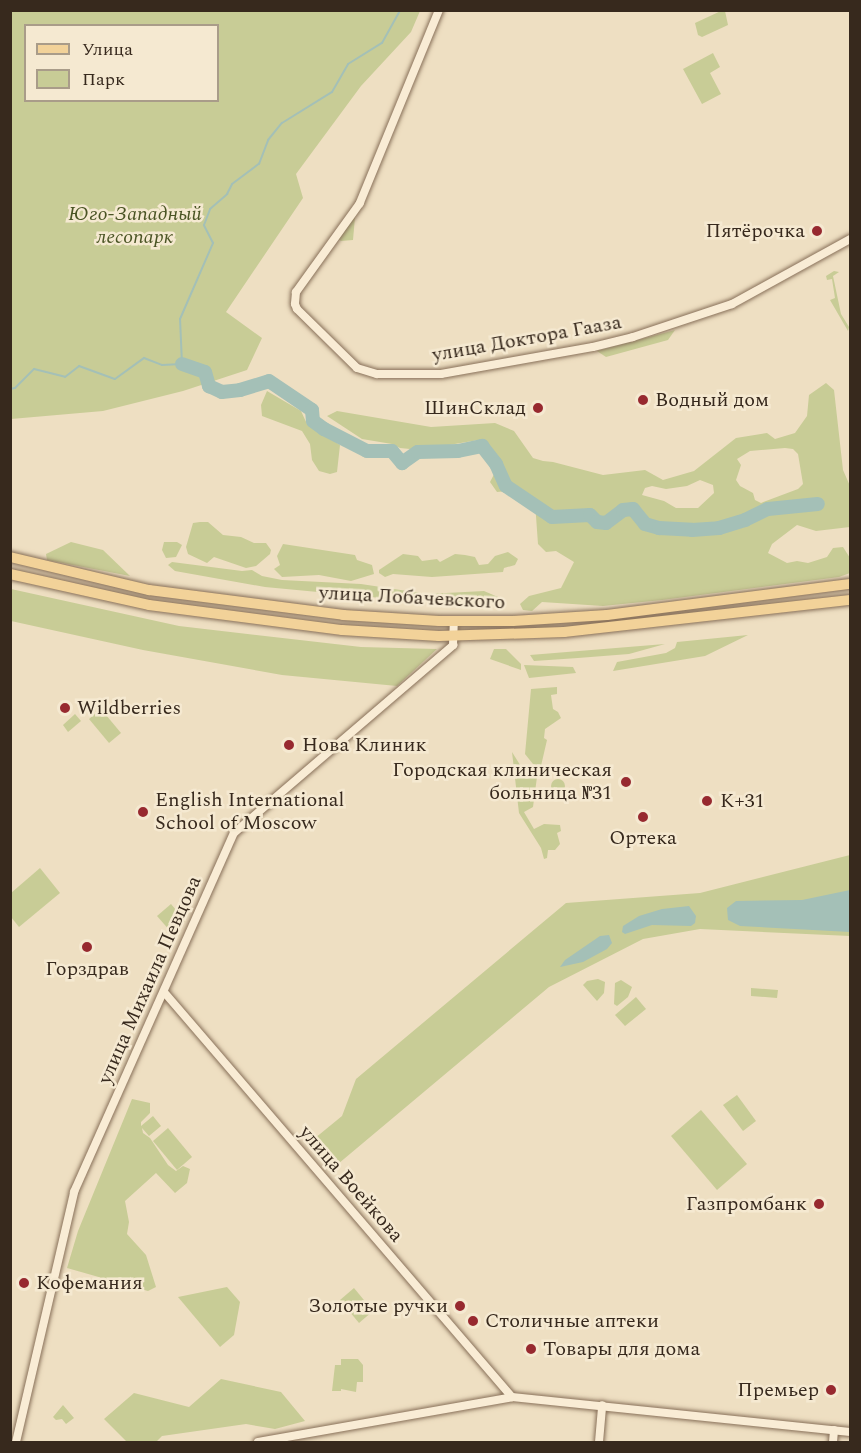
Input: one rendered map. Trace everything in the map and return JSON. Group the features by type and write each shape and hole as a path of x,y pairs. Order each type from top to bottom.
{"main road":[{"name":"улица Лобачевского","path":"10,557 149,590 343,615 454,621 607,615 850,584"},
{"name":"улица Лобачевского","path":"10,574 159,607 342,630 455,636 564,632 850,600"}],"street":[{"name":"улица Доктора Гааза","path":"440,10 360,203 296,292 297,309 357,368 377,374 441,374 593,347 633,337 732,304 850,239"},
{"path":"454,621 455,636"},
{"name":"улица Михаила Певцова","path":"16,1443 74,1192 234,833 453,645 455,636"},
{"name":"улица Воейкова","path":"165,992 512,1397"},
{"path":"258,1443 512,1397 850,1432"},
{"path":"599,1443 602,1406"},
{"path":"833,1443 834,1430"}],"green space":[{"name":"Юго-Западный лесопарк","path":"11,10 420,11 411,32 361,86 296,174 303,198 226,312 262,338 247,370 183,391 103,411 11,419"},
{"path":"723,10 728,25 702,37 698,35 695,23"},
{"path":"713,53 720,67 710,73 721,94 702,104 683,69"},
{"path":"355,217 353,240 338,239"},
{"path":"834,271 839,272 833,276 841,314 849,327 848,331 830,300 835,298 832,279 827,280 826,276"},
{"path":"675,330 668,340 606,357 597,351"},
{"path":"826,383 834,390 843,470 850,486 850,527 816,531 797,525 772,544 768,553 787,563 797,561 808,563 827,557 833,548 843,547 850,558 850,573 839,577 603,606 542,602 532,611 523,610 520,604 529,596 561,588 574,562 556,551 546,552 538,544 535,502 518,490 497,492 490,482 501,461 494,454 478,440 420,450 400,448 392,444 362,439 327,416 337,411 431,427 495,423 514,431 533,458 603,475 645,470 663,480 694,471 736,438 767,433 775,439 795,433 807,416 809,395","holes":["793,449 798,454 803,484 798,489 761,503 755,500 753,493 740,486 736,480 741,465 737,459 750,451","700,480 713,485 714,493 698,508 676,508 664,501 642,495 645,488 652,486 666,489 687,486"]},
{"path":"267,391 301,411 307,424 340,445 337,472 330,474 319,471 312,460 310,444 302,431 262,416 261,405"},
{"path":"208,522 223,535 241,537 254,543 266,543 271,550 270,554 256,566 246,568 214,557 207,563 188,554 186,547 193,523"},
{"path":"71,542 103,550 130,576 47,560 46,554"},
{"path":"164,542 177,542 182,545 176,557 166,558 162,550"},
{"path":"283,544 355,555 357,560 372,565 374,574 351,581 319,575 282,577 274,569 280,565 277,556"},
{"path":"508,552 518,559 515,565 504,568 503,572 432,577 393,574 385,577 379,573 379,570 403,554 418,556 422,561 437,559 440,562 455,554 465,555 475,557 479,565 488,564 495,556"},
{"path":"172,562 242,571 252,570 262,576 282,580 361,584 427,594 484,591 498,597 503,603 413,601 265,587 175,571 168,565"},
{"path":"11,589 179,626 361,647 437,649 397,686 282,675 143,650 11,621"},
{"path":"748,635 705,656 613,671 617,662 666,653 675,648 677,642"},
{"path":"665,644 629,654 534,661 530,655"},
{"path":"494,649 506,649 521,664 521,670 490,659"},
{"path":"524,665 573,667 576,673 529,678"},
{"path":"557,687 557,694 551,695 553,709 561,718 545,729 544,738 547,740 541,766 533,764 525,754 531,689"},
{"path":"101,709 121,733 109,743 89,719"},
{"path":"75,714 81,721 68,732 63,725"},
{"path":"512,752 522,768 537,777 533,807 524,812 534,829 544,824 560,825 561,831 557,833 560,844 555,850 548,850 547,858 544,859 541,848 519,813"},
{"path":"558,779 563,781 565,786 563,791 558,793 553,791 551,786 553,781"},
{"path":"850,855 850,936 700,929 643,939 549,987 332,1169 309,1143 342,1116 356,1079 566,903 700,893"},
{"path":"40,868 60,893 19,927 11,917 11,893"},
{"path":"171,904 185,921 171,932 157,916"},
{"path":"598,979 605,982 604,993 597,1001 583,985 587,981"},
{"path":"621,980 632,987 628,997 617,1006 614,1004 615,983"},
{"path":"751,988 778,990 777,998 751,996"},
{"path":"636,997 646,1009 625,1026 615,1015"},
{"path":"737,1095 756,1121 743,1131 723,1105"},
{"path":"132,1099 150,1103 150,1113 141,1122 141,1126 153,1116 161,1126 149,1136 142,1128 143,1133 150,1138 168,1165 176,1171 183,1166 190,1169 187,1183 175,1193 156,1173 125,1201 129,1222 127,1234 146,1255 156,1287 148,1291 67,1268 78,1231"},
{"path":"701,1110 747,1164 717,1190 671,1136"},
{"path":"168,1128 192,1157 177,1170 153,1141"},
{"path":"227,1287 240,1302 234,1335 220,1347 178,1297"},
{"path":"354,1288 373,1311 359,1323 340,1300"},
{"path":"341,1359 358,1359 363,1365 363,1382 357,1382 356,1392 341,1389 341,1391 332,1391 335,1365 341,1365"},
{"path":"221,1379 281,1392 305,1421 275,1429 246,1424 162,1436 156,1442 127,1442 104,1419 134,1393 189,1407"},
{"path":"63,1405 74,1418 66,1424 62,1419 56,1420 53,1417"}],"water":[{"path":"850,890 850,932 740,926 728,920 727,908 736,901 802,900"},
{"path":"689,906 696,916 695,923 691,926 652,925 625,934 622,932 623,926 639,916 662,909"},
{"path":"609,935 612,943 607,949 583,962 560,967 565,960 600,936"}],"waterway":[{"path":"10,389 15,388 34,369 65,377 79,366 115,379 144,358 162,365 182,364 180,319 213,243 204,225 210,209 227,194 232,184 259,164 268,140 282,123 332,92 348,64 382,43 400,10"},
{"path":"182,364 205,372 209,386 222,392 240,390 269,381 312,410 313,421 324,429 367,451 392,451 402,463 418,452 458,451 482,446 496,464 506,486 552,517 590,515 597,522 606,523 623,510 633,509 645,524 659,528 692,530 719,528 745,520 768,509 818,504"}],"place":[{"name":"Пятёрочка","path":"817,231"},
{"name":"Водный дом","path":"643,400"},
{"name":"ШинСклад","path":"538,408"},
{"name":"Wildberries","path":"65,708"},
{"name":"Нова Клиник","path":"289,745"},
{"name":"Городская клиническая больница №31","path":"626,782"},
{"name":"К+31","path":"707,801"},
{"name":"English International School of Moscow","path":"143,812"},
{"name":"Ортека","path":"643,817"},
{"name":"Горздрав","path":"87,947"},
{"name":"Газпромбанк","path":"819,1204"},
{"name":"Кофемания","path":"24,1283"},
{"name":"Золотые ручки","path":"460,1306"},
{"name":"Столичные аптеки","path":"473,1321"},
{"name":"Товары для дома","path":"531,1349"},
{"name":"Премьер","path":"831,1390"}]}
